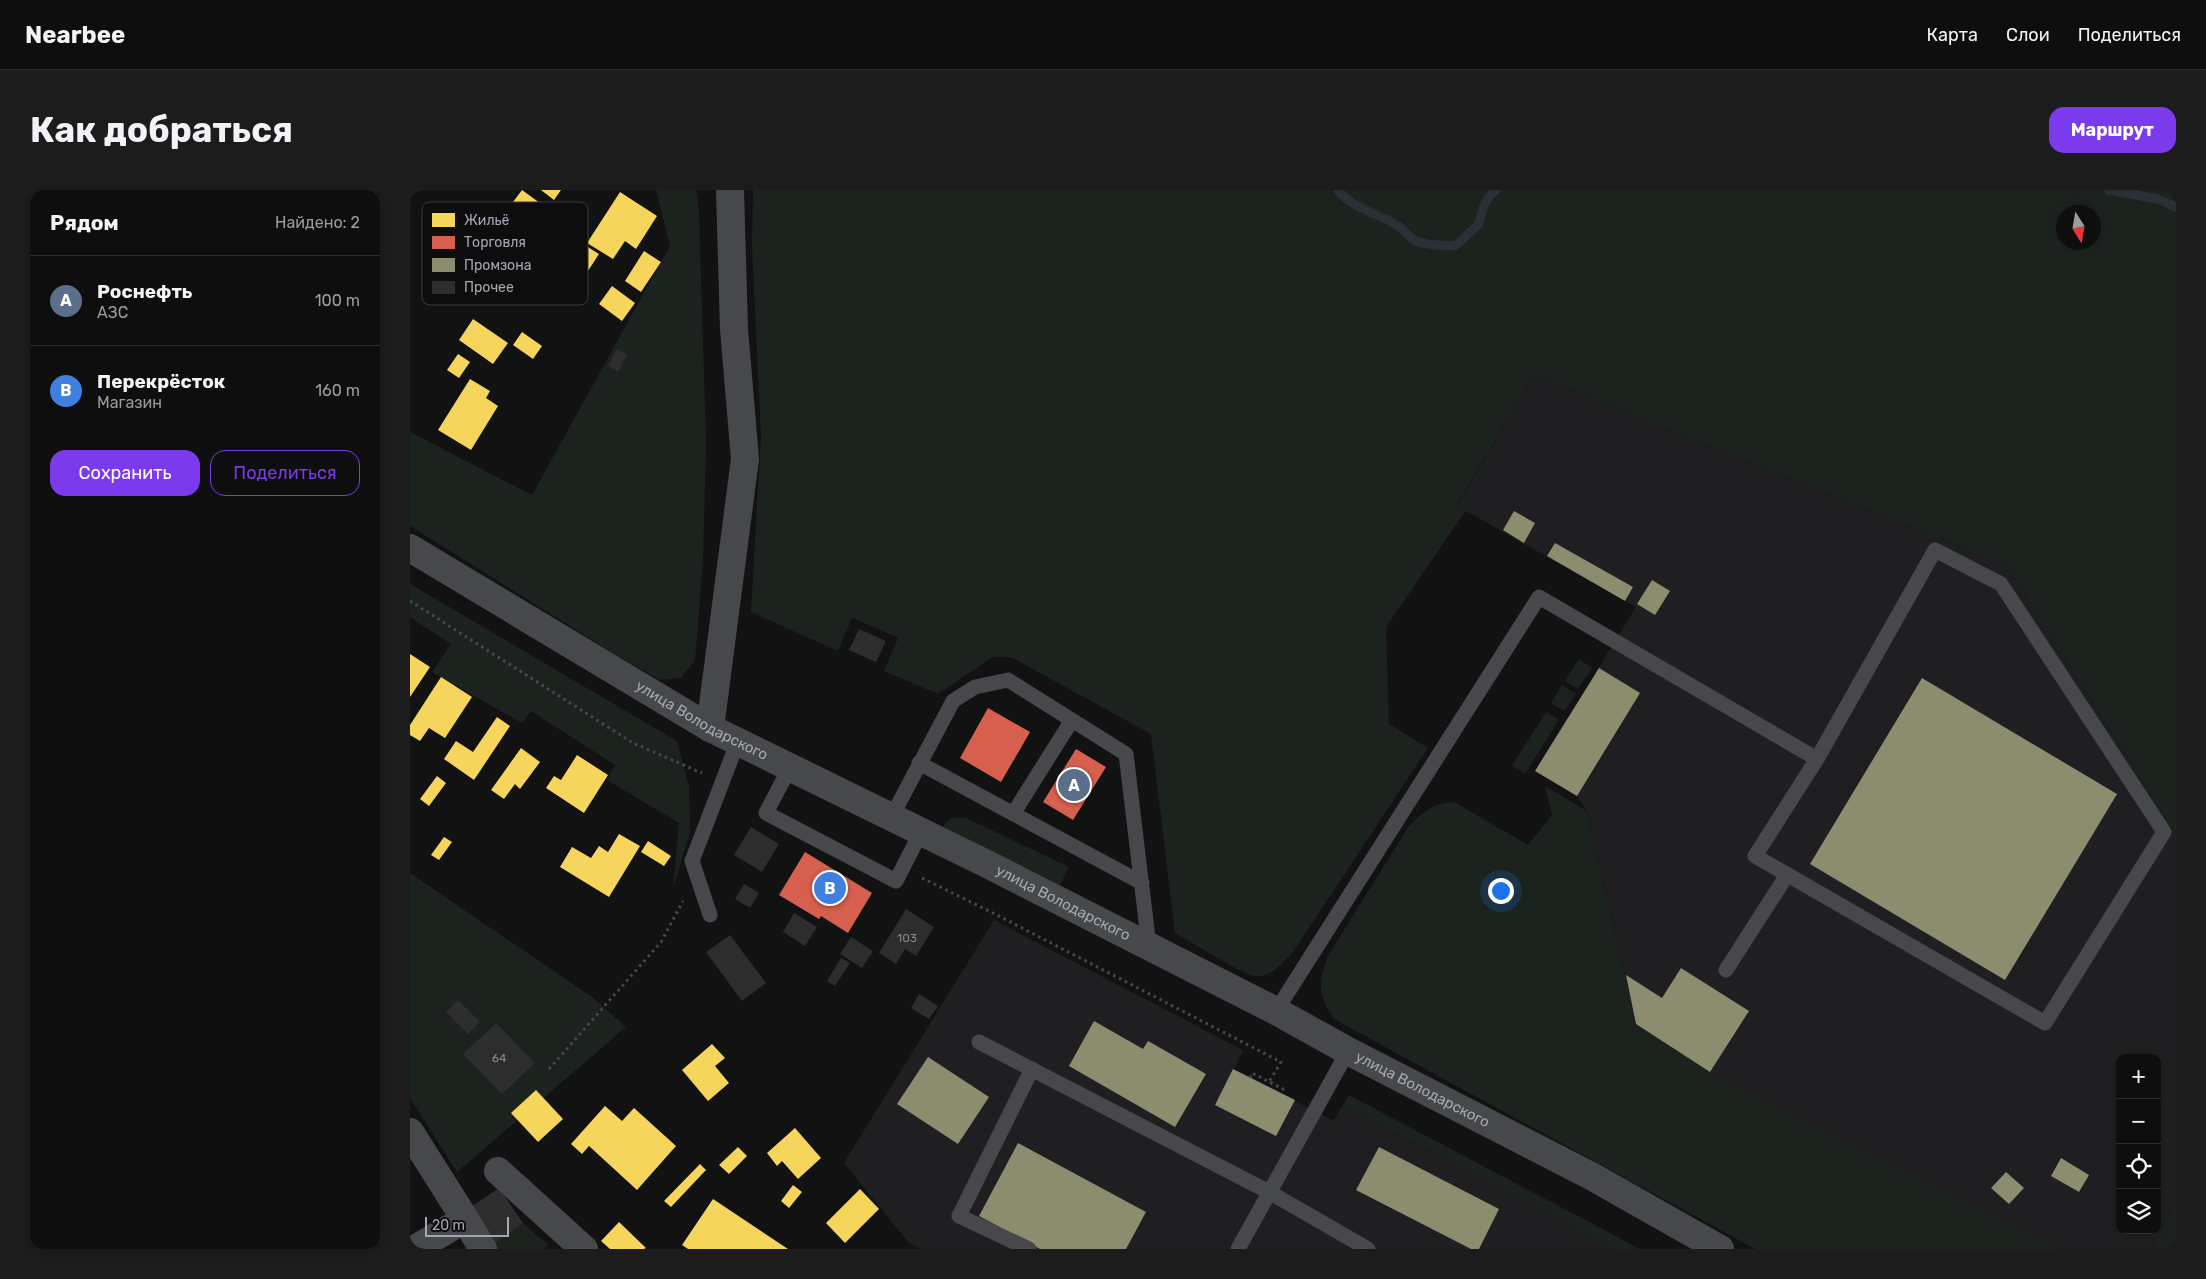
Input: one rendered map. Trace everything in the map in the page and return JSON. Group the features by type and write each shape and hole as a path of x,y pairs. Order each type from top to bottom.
{"street":[{"path":"710,728 745,459 734,329 730,190"},
{"name":"улица Володарского","path":"410,548 710,728 1276,1011 1348,1051 1593,1177 1720,1249"},
{"path":"410,1132 483,1249"},
{"path":"498,1171 584,1249"},
{"path":"415,1249 465,1219"}],"lane":[{"path":"1935,550 2001,584 2164,832 2045,1023 1755,856 1817,759 1935,550"},
{"path":"1276,1011 1539,597 1817,759"},
{"path":"891,818 953,701 975,687 991,682 1008,680 1126,754 1149,946"},
{"path":"1012,814 1072,720"},
{"path":"710,915 692,861 738,742"},
{"path":"919,763 1142,883"},
{"path":"790,767 766,813 896,880 921,832"},
{"path":"1726,970 1787,875"},
{"path":"979,1042 1269,1192 1368,1249"},
{"path":"1238,1249 1348,1051"},
{"path":"1028,1249 959,1216 1032,1069"}],"path":[{"path":"410,602 633,743 723,782"},
{"path":"993,913 1281,1062 1269,1082"},
{"path":"549,1070 661,942"},
{"path":"1250,1078 1252,1073 1283,1089 1281,1094"}],"shaded area":[{"path":"656,190 696,190 699,211 706,443 703,562 695,660 681,678 660,680 613,653 410,526 410,432 532,495 670,246"},
{"path":"753,190 2176,190 2176,834 2008,567 1534,375 1457,505 1466,510 1386,627 1389,724 1428,748 1293,952 1281,965 1271,972 1266,975 1254,976 1228,964 1175,933 1151,734 1011,657 993,657 938,694 884,671 898,638 852,618 838,651 751,612 761,437 752,247"},
{"path":"1534,375 2008,567 2176,834 2176,1202 2161,1231 2161,1054 2116,1054 2116,1234 2160,1234 2152,1249 2062,1249 1710,1072 1636,1024 1587,811 1577,796 1535,771 1636,607 1457,506"},
{"path":"410,584 677,741 689,787 690,832 673,889 679,823 607,780 615,765 531,711 522,723 432,672 451,644 410,617"},
{"path":"1579,659 1592,668 1578,689 1565,681"},
{"path":"1562,685 1576,694 1564,711 1551,703"},
{"path":"1546,712 1559,720 1525,774 1512,766"},
{"path":"1545,786 1587,811 1636,1024 1710,1072 2062,1249 1755,1249 1334,1019 1324,1002 1321,987 1321,980 1329,954 1407,829 1428,810 1440,804 1454,802 1528,845 1552,815"},
{"path":"953,818 966,818 1069,867 1060,885 943,827 946,822"},
{"path":"410,873 592,997 626,1027 457,1172 410,1098"},
{"path":"994,920 1243,1050 1234,1070 1334,1121 1343,1105 1614,1249 921,1249 908,1242 844,1163"},
{"path":"1349,1095 1640,1249 1614,1249 1343,1105"},
{"path":"2176,1202 2176,1249 2152,1249"},
{"path":"471,1207 496,1242 523,1223 548,1245 545,1249 480,1249"}],"building: Жильё":[{"path":"522,190 538,202 513,202"},
{"path":"541,190 561,190 554,200"},
{"path":"620,192 657,216 636,249 625,241 613,259 588,244"},
{"path":"588,247 599,254 588,271"},
{"path":"644,251 661,262 641,292 625,281"},
{"path":"612,286 635,303 622,321 599,304"},
{"path":"473,319 508,343 493,364 459,340"},
{"path":"522,332 542,346 533,359 513,345"},
{"path":"458,354 470,362 459,378 447,370"},
{"path":"470,379 490,391 486,398 498,406 471,450 438,430"},
{"path":"410,654 430,667 410,697"},
{"path":"441,677 472,697 445,738 429,728 420,741 410,735 410,725"},
{"path":"497,717 510,726 474,780 444,759 456,741 473,752"},
{"path":"521,748 540,762 520,789 515,784 504,799 491,790"},
{"path":"577,755 608,775 584,813 546,788 554,776 561,780"},
{"path":"437,776 446,783 429,806 420,799"},
{"path":"619,834 640,846 609,897 560,867 572,847 591,858 599,846 608,852"},
{"path":"444,837 452,842 439,860 431,855"},
{"path":"648,841 671,856 664,866 641,852"},
{"path":"712,1044 725,1058 715,1066 729,1083 708,1101 682,1070"},
{"path":"536,1090 563,1119 538,1142 511,1113"},
{"path":"605,1106 622,1121 634,1108 676,1146 637,1190 589,1146 582,1154 571,1144"},
{"path":"795,1128 821,1158 798,1179 782,1161 777,1166 767,1153"},
{"path":"738,1147 747,1156 729,1174 719,1165"},
{"path":"700,1164 706,1170 671,1207 664,1201"},
{"path":"793,1185 802,1192 789,1208 781,1201"},
{"path":"860,1189 879,1209 845,1243 826,1223"},
{"path":"713,1199 788,1249 688,1249 682,1245"},
{"path":"619,1222 646,1248 610,1249 601,1241"}],"building: Торговля":[{"path":"988,708 1030,732 1001,782 960,758"},
{"path":"1076,749 1106,767 1073,820 1043,802"},
{"path":"805,852 872,893 848,933 821,916 819,919 779,895"}],"building: Промзона":[{"path":"1514,511 1535,523 1524,543 1503,530"},
{"path":"1555,543 1633,587 1625,601 1547,556"},
{"path":"1652,580 1670,591 1655,615 1637,604"},
{"path":"1599,668 1640,693 1577,796 1535,771"},
{"path":"1922,678 2117,794 2005,980 1810,864"},
{"path":"1681,968 1749,1011 1710,1072 1636,1024 1626,975 1662,998"},
{"path":"1094,1021 1143,1049 1148,1041 1206,1074 1175,1127 1069,1066"},
{"path":"928,1057 989,1097 958,1144 897,1104"},
{"path":"1233,1069 1295,1100 1276,1136 1215,1105"},
{"path":"1018,1143 1146,1212 1126,1249 1040,1249 979,1216"},
{"path":"1379,1147 1499,1209 1479,1249 1471,1249 1356,1190"},
{"path":"2061,1158 2089,1175 2079,1192 2051,1176"},
{"path":"2006,1172 2024,1188 2009,1204 1991,1188"}],"building: Прочее":[{"path":"617,349 627,355 618,372 608,366"},
{"path":"859,629 886,641 876,662 849,650"},
{"path":"751,827 779,844 762,872 734,855"},
{"path":"744,884 759,893 750,908 735,899"},
{"path":"906,909 934,927 916,956 905,949 896,964 879,953"},
{"path":"794,913 817,927 805,946 783,932"},
{"path":"730,935 766,983 742,1001 706,952"},
{"path":"851,937 873,951 862,968 840,954"},
{"path":"841,958 850,963 835,986 827,981"},
{"path":"919,994 938,1006 929,1019 911,1008"},
{"path":"458,1000 480,1022 468,1034 446,1012"},
{"path":"496,1023 535,1063 502,1094 463,1054"},
{"path":"499,1188 523,1223 496,1242 471,1207"}],"waterway":[{"path":"1338,190 1351,202 1391,222 1416,241 1430,245 1455,246 1479,224 1486,201 1496,190"},
{"path":"2109,190 2158,199 2176,207"}],"place":[{"name":"Роснефть","path":"1074,785"},
{"name":"Перекрёсток","path":"830,888"}]}
